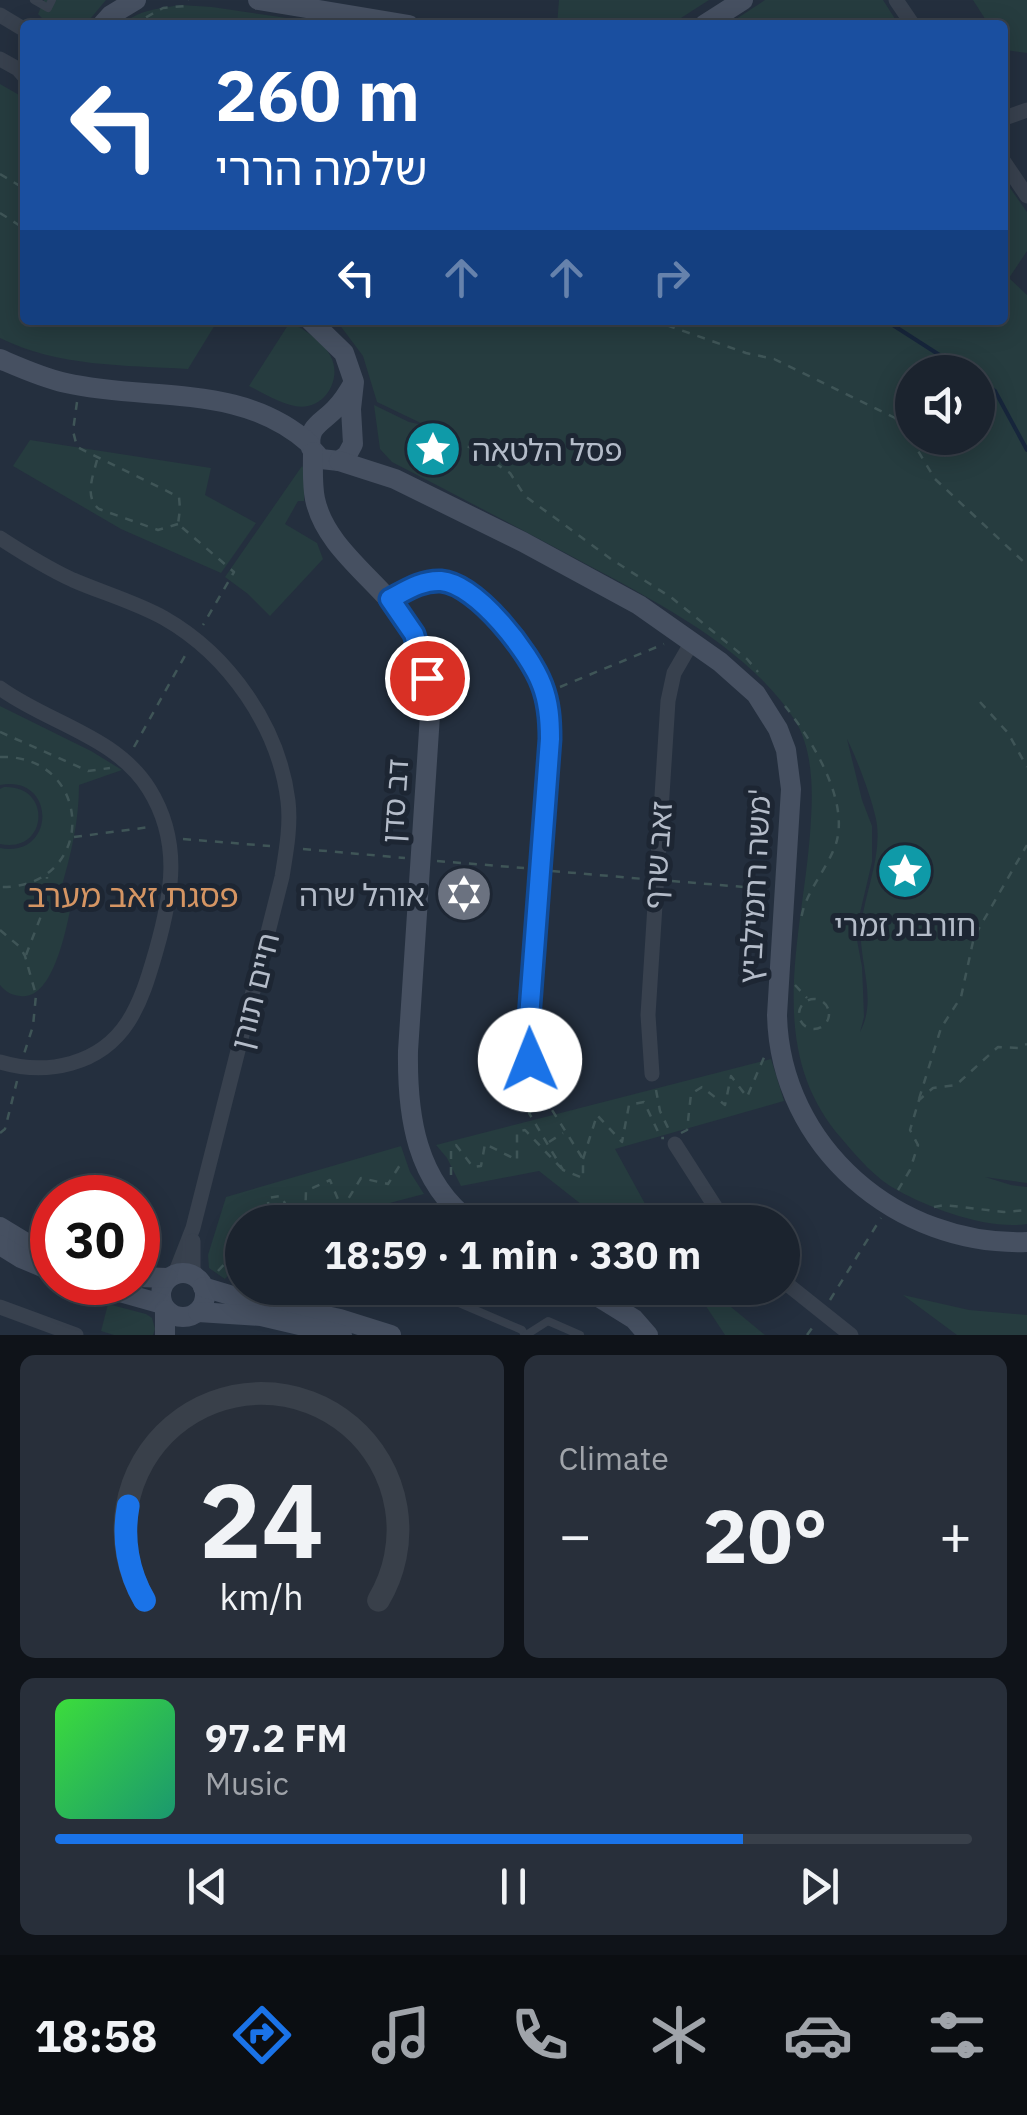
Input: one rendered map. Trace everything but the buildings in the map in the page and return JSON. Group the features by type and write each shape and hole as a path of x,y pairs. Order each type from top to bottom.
{"street":[{"path":"106,20 136,0"},
{"path":"258,0 378,20"},
{"path":"712,20 743,0"},
{"path":"1008,169 1027,196"},
{"path":"315,325 344,353 354,382 344,449 325,480 322,518"},
{"path":"0,359 79,385 242,405 315,436"},
{"path":"315,436 354,382"},
{"path":"315,436 334,418 341,420 344,449"},
{"path":"315,436 321,459 344,449"},
{"name":"דב סדן","path":"315,436 312,478 322,518 344,551 390,599 414,634 430,696 408,1074 411,1117 422,1158 449,1205"},
{"name":"משה רחמילביץ'","path":"344,449 639,605 742,680 762,703 786,750 791,788 778,1042 787,1078 813,1134 840,1167 888,1206 919,1222 984,1242 1027,1242"},
{"name":"חיים תורן","path":"0,538 56,572 152,612 195,639 222,664 249,700 276,749 289,804 287,848 274,914 193,1228 172,1276"},
{"path":"390,599 423,582 447,582 469,591 531,660 545,693 550,739 528,1030 537,1105"},
{"name":"זאב שרף","path":"652,1074 648,1015 670,685 688,639"},
{"path":"0,688 126,761 158,805 172,870 167,913 144,988 129,1020 108,1045 78,1061 45,1068 20,1068 0,1062"},
{"path":"673,1140 715,1205"},
{"path":"0,1226 30,1245"},
{"name":"חיים תורן","path":"193,1228 193,1269 201,1284"},
{"path":"0,1245 30,1262"},
{"path":"160,1276 188,1274 201,1284 233,1296 340,1319 390,1335"},
{"path":"172,1276 161,1290 169,1335 204,1300 201,1284"},
{"path":"800,1295 851,1335"},
{"path":"158,1305 176,1316 261,1316 342,1335"},
{"path":"611,1305 634,1319 648,1335"},
{"path":"0,1307 76,1335"}],"lane":[{"path":"34,0 48,8 52,0"},
{"path":"464,1305 526,1335 548,1321 580,1335"}],"path":[{"path":"141,20 162,8 186,6 188,0"},
{"path":"666,325 774,359 895,418 935,478 1027,564"},
{"path":"79,385 73,432 77,447 179,497 178,524"},
{"path":"408,453 430,441 470,446 510,473 525,496 672,598 747,659 759,674"},
{"path":"97,458 90,492 93,505 158,530 178,524"},
{"path":"0,732 88,770 111,768 126,761 234,572 178,524"},
{"path":"545,693 688,639"},
{"path":"980,702 1008,733 1027,767"},
{"path":"783,704 807,734 829,781 840,828 835,847 802,913 800,931"},
{"path":"0,758 34,762 49,771 64,788 73,812 72,838 62,861 47,876 28,885 0,887"},
{"path":"72,838 165,832 287,848 785,890"},
{"path":"822,1313 910,1170 918,1145 910,1130 941,1028 961,997 974,937 1027,845"},
{"path":"25,956 46,903 47,876"},
{"path":"0,930 25,956 36,1007 5,1129 0,1134"},
{"path":"778,990 794,984 808,1000 819,1000 827,1006 829,1018 823,1027 811,1029 800,1020 800,1009 808,1000"},
{"path":"438,1188 451,1181 451,1149 456,1145 473,1168 481,1166 485,1144 517,1160 517,1132 525,1130 564,1170 583,1178 583,1159 598,1115 622,1142 629,1105 644,1102 661,1138 673,1140 687,1130 691,1094 702,1087 725,1105 732,1076 747,1097 766,1052 778,1042"},
{"path":"919,1100 933,1088 956,1085 998,1046 1018,1048 1027,1044"},
{"path":"652,1074 660,1110 673,1140"},
{"path":"564,1170 530,1113 537,1105 552,1110 583,1159"},
{"path":"547,1143 566,1131"},
{"path":"344,1205 361,1178 388,1184 400,1164 422,1158"},
{"path":"305,1205 306,1191 330,1180 340,1205"},
{"path":"269,1205 267,1198 281,1196 286,1205"},
{"path":"919,1222 929,1208 944,1205 1004,1212 1027,1210"},
{"path":"201,1284 225,1261"}],"green space":[{"path":"44,0 106,0 89,20 44,20 38,14"},
{"path":"559,0 709,0 678,20 557,20"},
{"path":"765,0 883,0 896,20 735,20"},
{"path":"973,0 1027,0 1027,53 1008,50 1008,20 986,20"},
{"path":"181,5 212,7 301,20 128,20"},
{"path":"0,84 20,95 20,325 215,325 188,369 68,359 0,338"},
{"path":"1008,185 1027,212 1027,251 1009,278 1027,295 1027,1183 985,1177 1027,1187 1027,1224 995,1224 960,1216 889,1185 854,1153 817,1103 802,1065 795,1026 794,985 808,860 810,769 796,722 776,695 725,647 665,608 392,462 380,449 374,405 427,426 377,402 363,356 340,325 1008,325","holes":["847,739 867,789 878,832 861,926 867,1006 860,1032 864,1017 857,940 872,862 872,826"]},
{"path":"288,325 295,325 317,340 334,365 329,390 308,406 285,404 249,386"},
{"path":"30,440 211,468 205,495 256,523 221,573 121,529 13,466"},
{"path":"302,466 306,472 304,501 298,501 285,524 317,543 323,559 270,616 225,577"},
{"path":"0,706 122,770 79,785 74,838 61,889 74,890 59,955 43,985 32,994 20,996 0,985 0,848 18,848 32,841 40,830 42,816 40,803 32,792 19,785 0,785"},
{"path":"0,789 20,789 31,796 37,807 35,830 28,839 16,844 0,844"},
{"path":"771,1059 784,1101 615,1149 646,1205 582,1205 539,1171 461,1186 436,1145"},
{"path":"401,1146 410,1172 424,1194 382,1205 225,1205 225,1279 209,1268 208,1255 226,1197"},
{"path":"903,1295 969,1310 1027,1315 1027,1335 957,1335"},
{"path":"108,1305 146,1314 152,1318 155,1329 153,1335 101,1331"},
{"path":"705,1305 729,1305 765,1335 725,1335"}],"waterway":[{"path":"893,325 940,355"},
{"path":"995,391 1027,450"}],"place":[{"name":"פסל הלטאה","path":"433,449"},
{"name":"חורבת זמרי","path":"905,871"},
{"name":"אוהל שרה","path":"464,894"}],"district":[{"name":"פסגת זאב מערב","path":"133,895"}],"route":[{"path":"427,678 414,634 390,599 423,582 447,582 469,591 484,606 531,660 544,689 550,739 529,1018 530,1060"}]}
